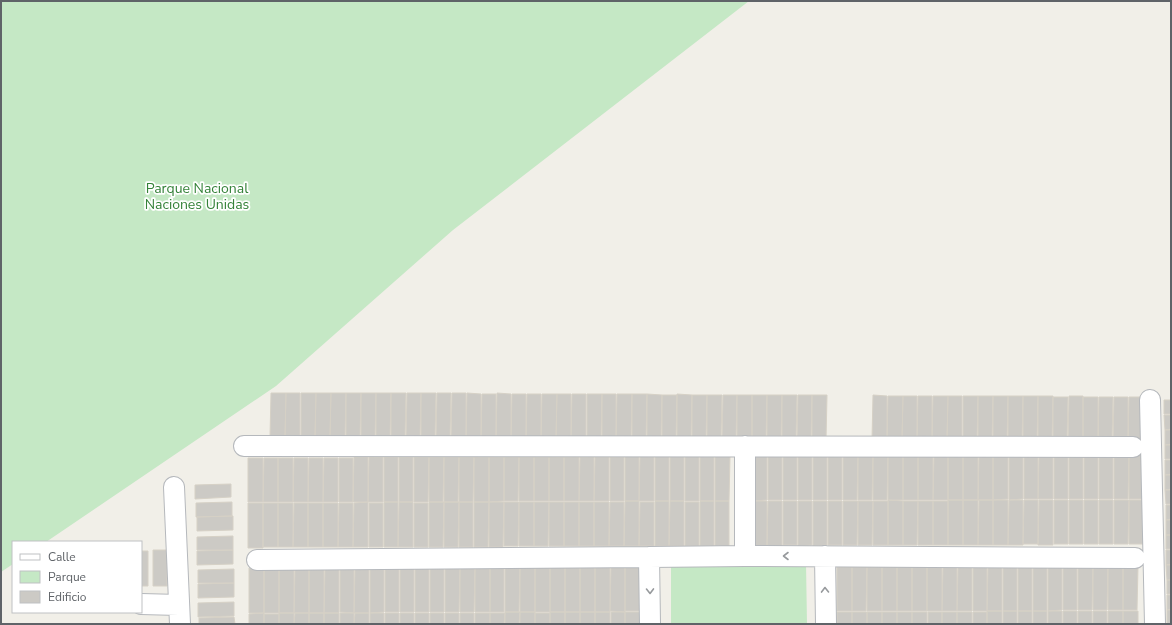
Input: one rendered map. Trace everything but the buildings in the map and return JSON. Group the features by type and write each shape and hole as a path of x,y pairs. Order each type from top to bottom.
{"street":[{"path":"1150,400 1155,624"},
{"path":"244,446 1133,447"},
{"path":"745,446 745,556"},
{"path":"142,604 179,614 174,487"},
{"path":"257,560 649,558 745,556 1135,558"},
{"path":"825,556 826,624"},
{"path":"649,558 650,624"}],"green space":[{"name":"Parque Nacional Naciones Unidas","path":"1,1 749,1 453,230 276,386 47,541 12,541 12,565 1,572"},
{"path":"806,563 807,624 671,624 671,565"}]}
